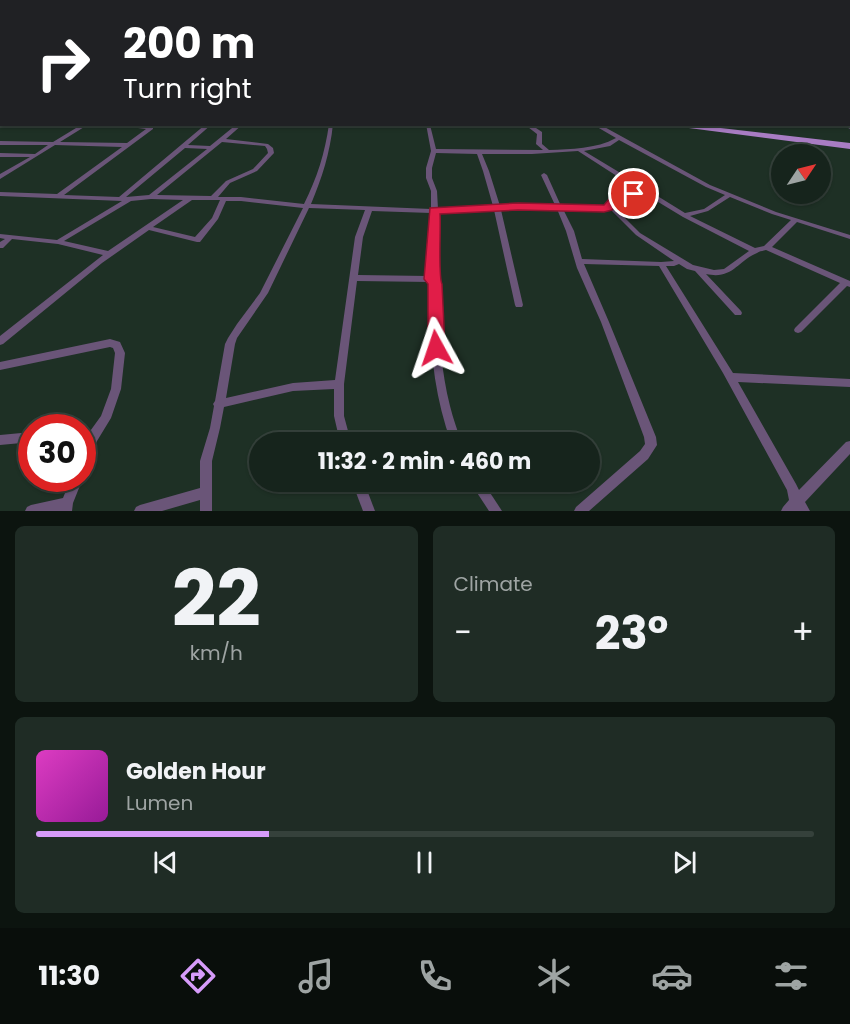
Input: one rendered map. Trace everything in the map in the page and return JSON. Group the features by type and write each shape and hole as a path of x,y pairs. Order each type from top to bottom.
{"main road":[{"path":"681,126 850,145"},
{"path":"709,126 850,145"}],"street":[{"path":"0,177 85,126"},
{"path":"57,197 151,128 130,126"},
{"path":"58,242 124,199 208,126"},
{"path":"152,197 238,126"},
{"path":"206,511 206,461 215,428 233,334 251,314 268,285 306,206 324,167 331,126"},
{"path":"428,126 434,151 429,178 434,191 435,257 432,279 435,284 434,334 444,397 453,432"},
{"path":"529,126 540,133 539,144 548,152"},
{"path":"598,126 729,195 795,220 850,237"},
{"path":"434,151 579,150 610,145 619,138"},
{"path":"212,199 228,182 255,170 271,153 270,148 266,145 221,140"},
{"path":"0,143 128,145"},
{"path":"183,146 212,148"},
{"path":"579,150 685,216 754,251"},
{"path":"480,152 489,174 504,230 509,269 519,305"},
{"path":"0,155 37,155"},
{"path":"544,175 561,208 560,213 570,231 579,261 650,436 651,445 644,455 580,511"},
{"path":"608,208 614,201 648,191"},
{"path":"0,194 124,199 152,197 224,199 306,206 434,211 518,207 608,208 614,210 638,234 679,261 698,270 714,273 726,271 754,251 767,248 795,220"},
{"path":"685,216 706,210 729,195"},
{"path":"0,341 109,254 150,228 190,198"},
{"path":"150,228 197,240 215,219 224,199"},
{"path":"343,432 339,416 339,384 349,316 349,294 354,278 359,237 369,209"},
{"path":"0,236 58,242 109,254"},
{"path":"0,246 11,237"},
{"path":"767,248 848,283 798,330"},
{"path":"579,261 661,264 674,264 679,261"},
{"path":"661,264 730,377 792,488 796,501 804,511"},
{"path":"698,270 738,313"},
{"path":"354,278 432,279"},
{"path":"0,366 110,343 117,345 120,353 116,389 106,418 96,429"},
{"path":"730,377 850,383"},
{"path":"218,404 293,387 339,384"},
{"path":"0,440 18,438"},
{"path":"787,511 850,446"},
{"path":"31,511 66,507 72,492"},
{"path":"141,511 206,492"},
{"path":"362,492 369,511"},
{"path":"483,492 496,511"}],"route":[{"path":"436,348 435,284 432,279 435,257 434,211 518,207 608,208 614,201 634,194"}]}
